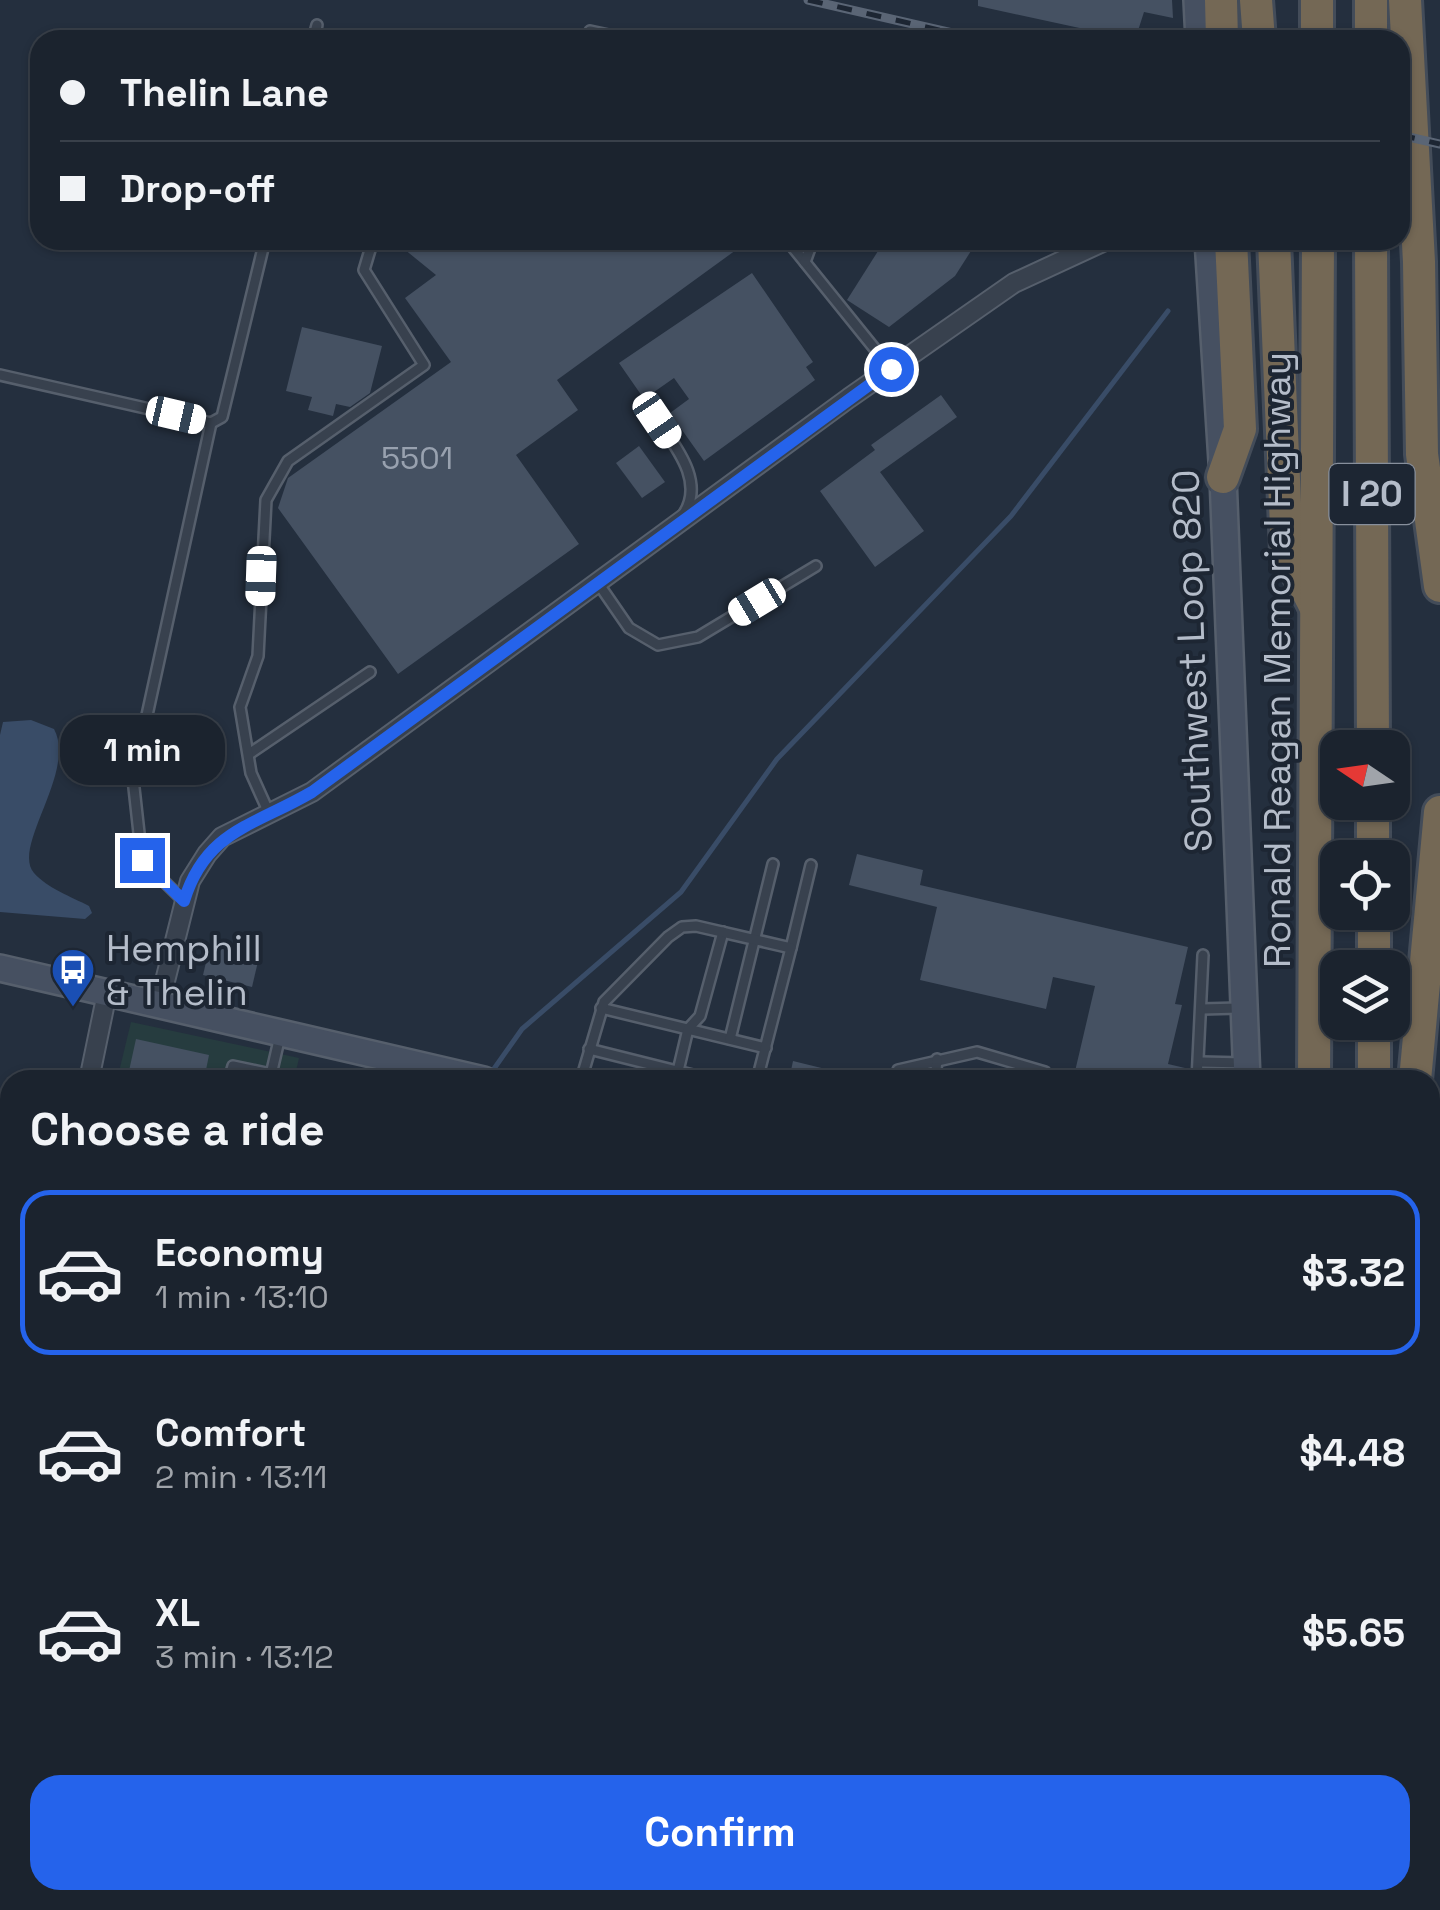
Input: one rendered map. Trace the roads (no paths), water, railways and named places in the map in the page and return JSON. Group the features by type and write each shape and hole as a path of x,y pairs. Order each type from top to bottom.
{"highway":[{"path":"1221,0 1222,30"},
{"path":"1256,0 1258,30"},
{"path":"1317,0 1317,30"},
{"path":"1371,0 1371,30"},
{"path":"1406,0 1407,30"},
{"path":"1410,81 1419,262 1422,454 1439,583"},
{"path":"1223,477 1240,429 1231,250"},
{"path":"1274,250 1287,551 1319,614"},
{"name":"Ronald Reagan Memorial Highway","path":"1314,1070 1318,250"},
{"name":"I 20","path":"1371,250 1373,730"},
{"path":"1416,1070 1440,812"},
{"path":"1374,1040 1374,1070"}],"main road":[{"path":"1197,0 1198,30"},
{"name":"Southwest Loop 820","path":"1209,250 1223,477 1246,1070"},
{"path":"0,968 439,1070"}],"street":[{"path":"159,1005 190,881 222,837 312,792 891,369 1014,283 1085,250"},
{"path":"90,1070 107,993"}],"lane":[{"path":"316,30 317,25"},
{"path":"0,375 211,423 222,417 263,250"},
{"path":"270,816 251,773 240,707 258,656 266,500 288,461 424,365 364,270 371,250"},
{"path":"795,250 891,369"},
{"path":"805,262 809,250"},
{"path":"657,420 687,464 691,494 676,525"},
{"path":"184,901 142,860 132,780 211,423"},
{"path":"598,583 629,628 658,645 698,638 816,566"},
{"path":"249,754 370,672"},
{"path":"730,1039 772,864"},
{"path":"760,1070 811,865"},
{"path":"584,1070 602,1008 682,927 791,948"},
{"path":"678,1070 688,1029 700,1016 723,932"},
{"path":"1199,1070 1203,955"},
{"path":"602,1008 766,1048"},
{"path":"1202,1009 1244,1008"},
{"path":"272,1070 280,1033"},
{"path":"589,1049 674,1070"},
{"path":"898,1070 977,1052 1038,1070"},
{"path":"936,1070 937,1059"},
{"path":"1201,1062 1237,1070"}],"water":[{"path":"31,720 54,729 59,746 52,787 36,827 29,861 34,873 46,883 89,906 92,913 85,919 0,912 0,735 3,722"}],"waterway":[{"path":"493,1070 522,1029 681,892 777,759 1011,516 1168,311"}],"railway":[{"path":"808,0 939,30"},
{"path":"1410,137 1440,144"}],"place":[{"name":"Hemphill & Thelin","path":"73,1008"}]}
